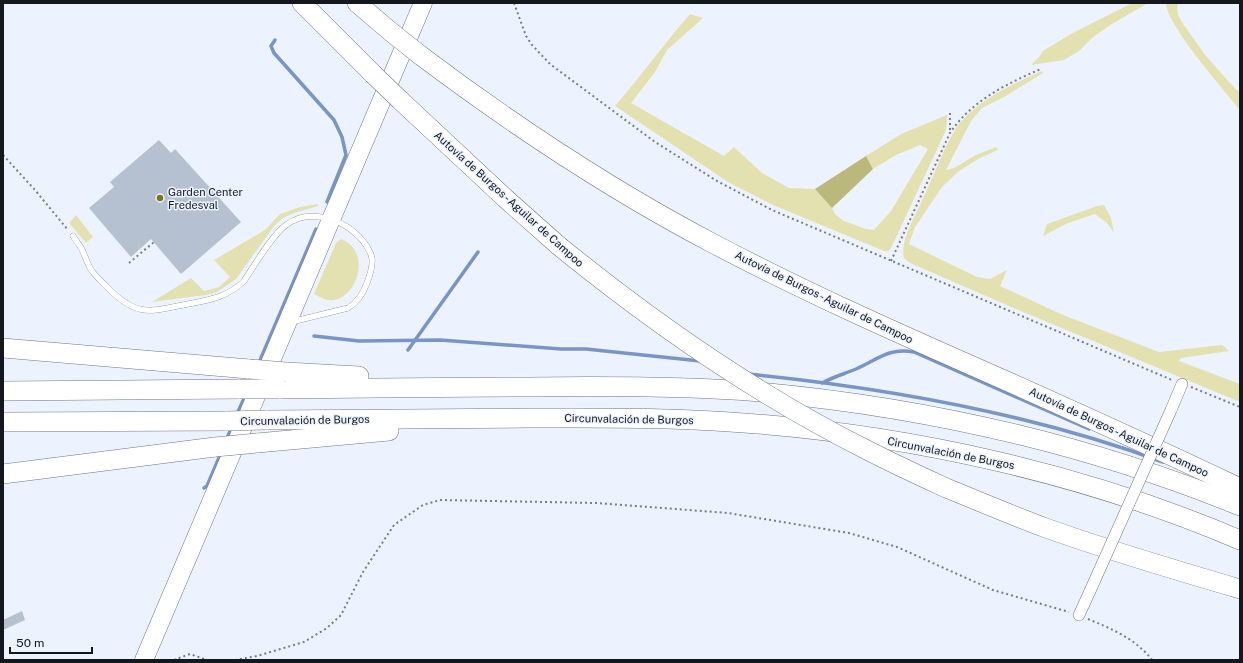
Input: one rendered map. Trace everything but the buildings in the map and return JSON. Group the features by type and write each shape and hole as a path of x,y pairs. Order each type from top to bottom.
{"highway":[{"name":"Autovía de Burgos - Aguilar de Campoo","path":"302,3 400,100 559,246 605,283 677,336 747,382 855,444 944,487 1019,518 1096,545 1150,563 1240,589"},
{"name":"Autovía de Burgos - Aguilar de Campoo","path":"357,3 420,55 494,109 556,150 643,204 714,244 837,305 1110,427 1240,488"},
{"path":"144,660 423,3"},
{"path":"3,348 249,369 283,381"},
{"path":"3,391 240,389 283,381 698,389 760,392 911,412 1016,434 1098,456 1153,474 1240,506"},
{"name":"Circunvalación de Burgos","path":"3,422 628,418 740,422 896,441 931,447 1014,466 1067,480 1148,505 1240,540"},
{"path":"3,466 366,432 434,428 740,422"},
{"path":"3,474 216,447"}],"street":[{"path":"1079,615 1182,384"}],"lane":[{"path":"73,236 83,250 92,271 123,303 139,310 158,310 207,301 224,295 244,281 285,225 301,218 312,217 332,219 347,227 362,240 372,257 372,267 365,289 360,299 348,308 288,323"}],"path":[{"path":"514,3 526,36 540,55 550,64 655,142 717,181 772,210 1182,384 1240,407"},
{"path":"891,261 950,132 956,124 973,107 1010,82 1041,69"},
{"path":"950,113 950,132"},
{"path":"3,155 44,200 73,236"},
{"path":"129,263 154,242"},
{"path":"235,660 257,656 304,642 327,628 341,615 363,572 394,525 423,505 440,500 596,504 728,513 849,533 897,547 993,590 1079,615 1122,634 1152,660"},
{"path":"174,660 190,654 207,660"}],"shaded area":[{"path":"1132,3 1148,3 1112,24 1093,37 1079,51 1064,60 1031,65 1043,51 1071,34"},
{"path":"1166,3 1179,3 1177,6 1178,15 1183,24 1206,56 1240,93 1240,110 1185,41 1175,26"},
{"path":"690,14 703,18 667,50 655,72 631,103 724,156 734,147 762,173 789,188 815,189 832,208 835,214 844,221 866,229 874,230 891,211 928,149 920,145 896,155 873,169 866,156 901,134 947,115 946,130 889,251 884,251 773,205 728,182 615,106"},
{"path":"1042,71 1043,73 1004,97 982,108 971,121 946,170 954,168 976,155 996,147 998,150 980,158 959,171 942,187 915,227 909,244 977,277 990,279 1007,270 1000,286 1063,315 1159,352 1222,345 1229,351 1181,358 1179,361 1240,384 1240,402 1009,306 910,263 904,258 903,252 907,232 945,149 958,125 976,107 986,100 1019,81"},
{"path":"866,156 873,169 832,208 815,189"},
{"path":"318,204 318,206 283,218 274,226 236,279 217,292 206,295 152,302 191,278 204,291 219,287 230,277 214,260 265,230 280,214 300,207"},
{"path":"1104,205 1111,218 1114,233 1107,223 1095,214 1068,223 1043,236 1047,224 1097,206"},
{"path":"76,215 93,237 86,243 69,223"},
{"path":"341,239 351,245 357,254 359,265 357,276 353,285 346,294 338,299 326,300 314,294 336,243"}],"waterway":[{"path":"275,40 271,46 274,53 334,120 342,137 346,155 327,202"},
{"path":"258,365 316,229"},
{"path":"408,350 478,252"},
{"path":"314,336 359,341 440,340 561,349 586,349 700,361"},
{"path":"822,383 856,369 884,355 897,351 914,352 1089,429"},
{"path":"748,374 906,395 1010,416 1113,445 1163,462"},
{"path":"237,414 246,394"},
{"path":"226,440 232,427"},
{"path":"204,488 207,486 221,453"}],"place":[{"name":"Garden Center Fredesval","path":"160,198"}]}
